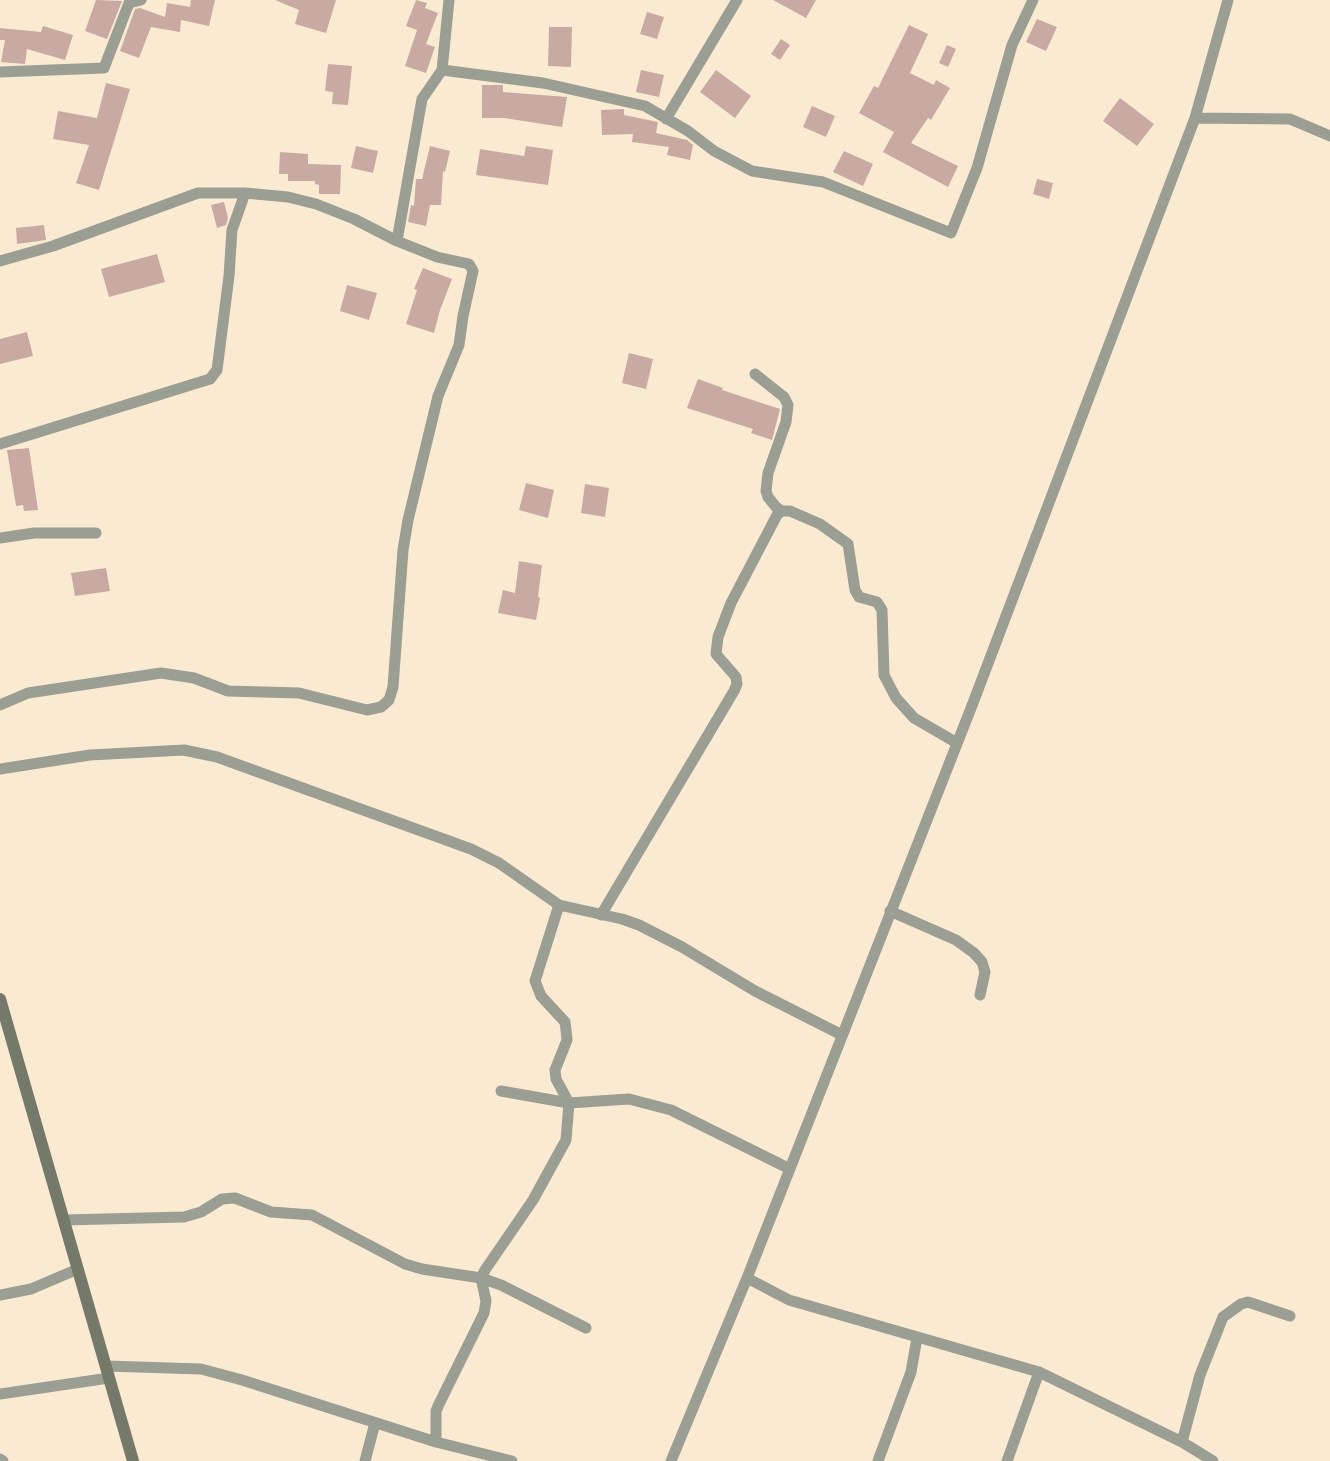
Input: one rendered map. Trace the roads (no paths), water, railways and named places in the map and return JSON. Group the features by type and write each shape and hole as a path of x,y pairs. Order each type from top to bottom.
{"main road":[{"path":"0,1000 133,1461"}],"street":[{"path":"0,72 104,68 129,3 141,0"},
{"path":"397,241 422,99 442,70 449,0"},
{"path":"666,119 737,0"},
{"path":"442,70 544,84 645,106 688,131 714,151 752,171 823,182 951,233 977,168 1012,45 1033,0"},
{"path":"671,1461 747,1278 957,743 1195,118 1228,0"},
{"path":"1195,118 1290,119 1330,136"},
{"path":"0,261 53,246 198,193 245,193 288,197 316,204 354,219 397,241 437,257 469,264 473,271 459,345 438,396 408,520 403,550 393,687 389,700 381,707 368,710 299,693 228,691 194,678 161,673 28,694 0,705"},
{"path":"0,444 210,378 217,370 230,276 232,230 245,193"},
{"path":"755,374 784,397 788,405 786,422 768,473 766,491 772,502 782,511 790,511 820,524 848,544 854,590 859,597 877,602 882,610 884,675 896,698 914,718 957,743"},
{"path":"601,915 693,764 734,691 737,684 736,677 716,654 718,637 731,603 778,515 782,511"},
{"path":"0,538 34,533 96,533"},
{"path":"0,768 99,754 184,750 217,757 471,849 499,863 559,905 639,925 682,947 756,991 842,1035"},
{"path":"436,1442 436,1411 484,1313 486,1301 481,1278 564,1146 569,1103 556,1079 555,1070 567,1040 565,1022 541,996 535,981 559,905"},
{"path":"890,911 956,940 974,953 982,962 985,972 980,995"},
{"path":"502,1090 569,1103 629,1099 671,1110 790,1169"},
{"path":"64,1220 184,1217 200,1212 222,1199 235,1198 271,1212 312,1215 405,1264 422,1269 481,1278 501,1285 586,1328"},
{"path":"0,1295 31,1288 78,1269"},
{"path":"747,1278 784,1298 1039,1372 1182,1442 1213,1461"},
{"path":"1182,1442 1200,1375 1223,1317 1241,1304 1248,1302 1290,1316"},
{"path":"878,1461 911,1372 917,1338"},
{"path":"0,1394 108,1372 201,1369 242,1380 436,1442 512,1461"},
{"path":"1007,1461 1039,1372"},
{"path":"364,1461 375,1423"}]}
